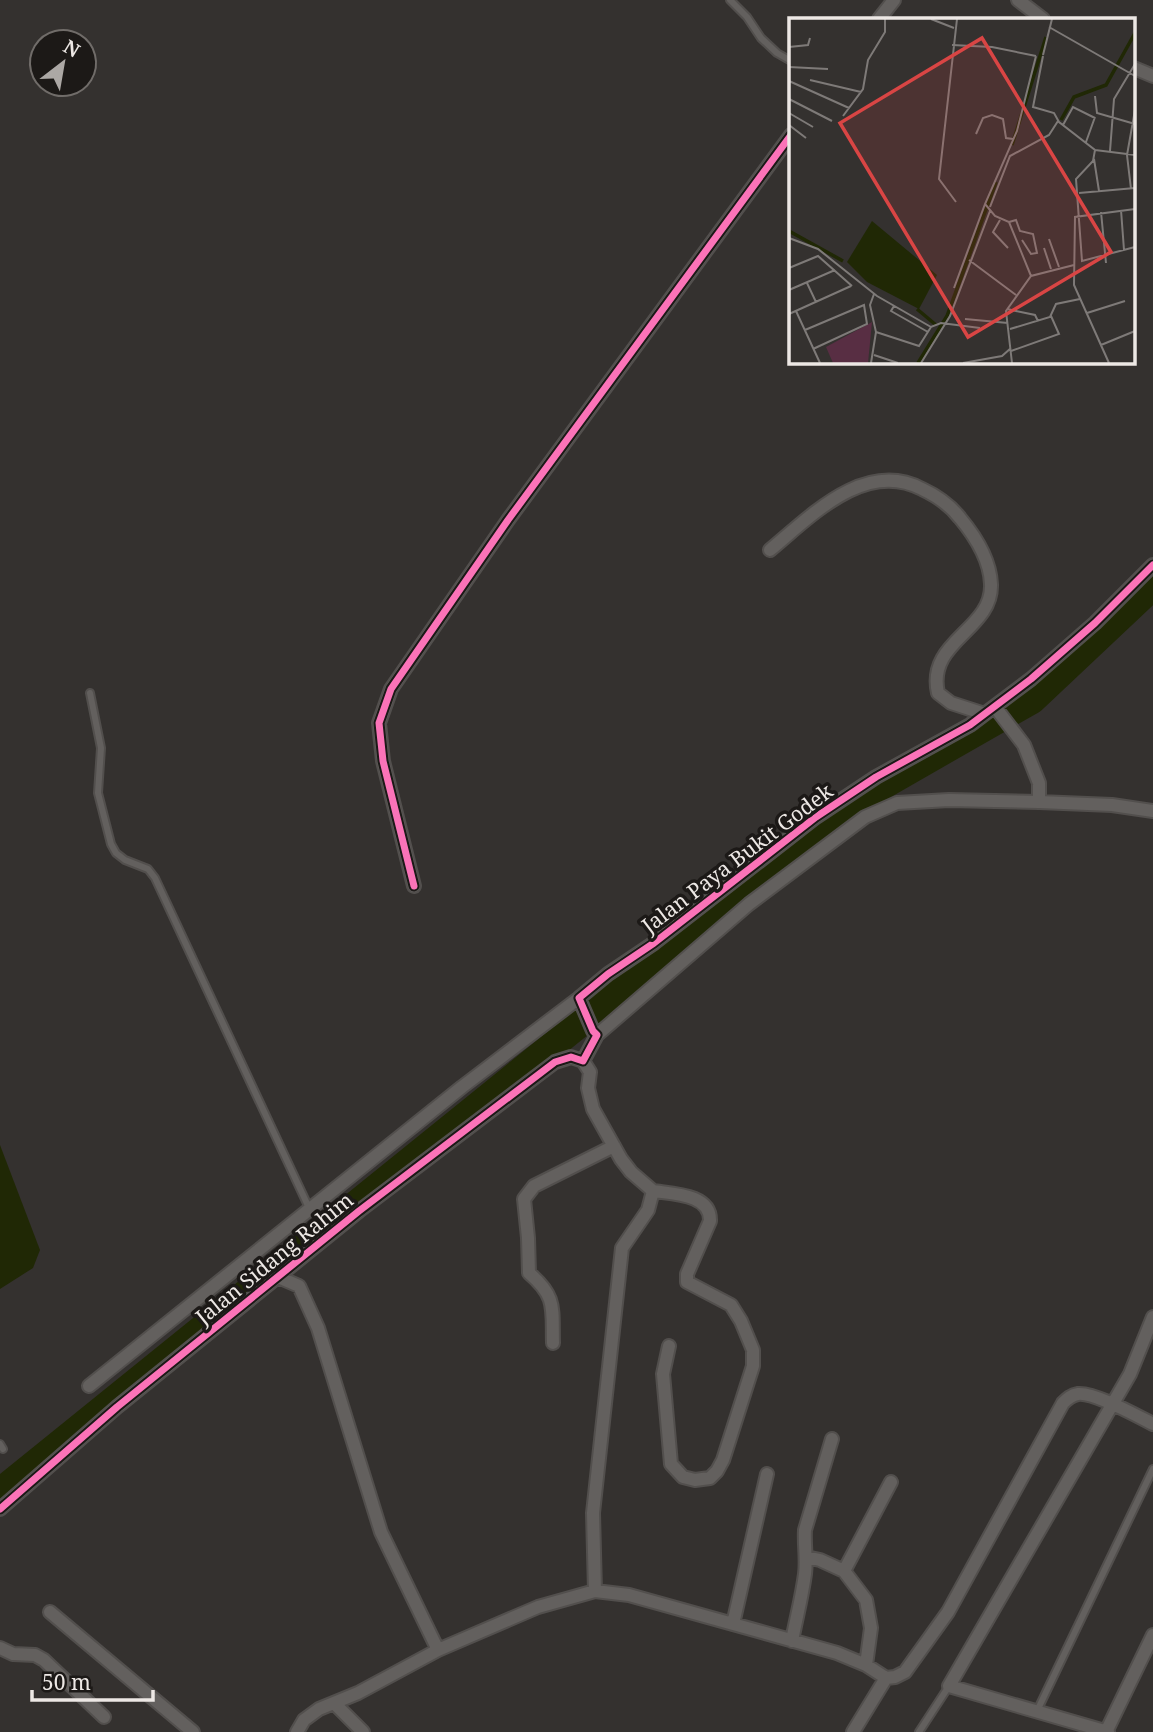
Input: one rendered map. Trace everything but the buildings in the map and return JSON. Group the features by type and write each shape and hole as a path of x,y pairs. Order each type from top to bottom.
{"street":[{"path":"880,18 894,0"},
{"path":"1018,0 1042,18"},
{"path":"1136,69 1153,76"},
{"path":"414,886 383,761 380,736 379,723 391,689 508,520 789,138"},
{"path":"770,550 815,513 845,493 869,482 891,480 914,485 936,496 955,512 973,534 987,562 992,586 986,609 946,652 937,669 938,693 951,703 993,712 1011,729 1024,745 1039,783 1039,800"},
{"name":"Jalan Paya Bukit Godek","path":"89,1387 462,1087 580,1001 608,974 654,943 817,817 876,777 993,712 1068,647 1153,565"},
{"path":"590,1046 748,904 865,817 897,803 1039,800 1153,811"},
{"path":"580,1001 590,1046 588,1088 593,1109 631,1172 653,1191 683,1196 707,1207 710,1221 687,1274 687,1282 731,1305 753,1350 752,1366 723,1460 710,1478 695,1480 683,1477 671,1464 663,1374 669,1346"},
{"name":"Jalan Sidang Rahim","path":"0,1509 117,1407 359,1211 555,1062 571,1057 590,1046"},
{"path":"553,1343 552,1302 542,1284 529,1273 524,1199 534,1186 614,1146"},
{"path":"595,1591 593,1513 622,1248 648,1210 653,1191"},
{"path":"278,1277 299,1286 318,1328 381,1532 438,1650"},
{"path":"1153,1317 1148,1342 949,1686 1107,1732 1153,1635"},
{"path":"297,1732 304,1720 319,1709 358,1693 438,1650 538,1607 595,1591 629,1595 837,1653 866,1665 886,1678 895,1677 905,1672 948,1612 1068,1398 1077,1394 1087,1395 1153,1424"},
{"path":"792,1641 805,1575 806,1530 832,1439"},
{"path":"733,1624 767,1474"},
{"path":"844,1571 891,1482"},
{"path":"806,1557 844,1571 866,1600 871,1628 866,1665"},
{"path":"50,1612 193,1732"},
{"path":"0,1648 13,1654 35,1655 44,1660 104,1717"},
{"path":"853,1732 886,1678"},
{"path":"334,1703 363,1732"}],"lane":[{"path":"730,0 747,16 761,38 789,60"},
{"path":"90,693 102,748 98,793 111,844 116,853 125,860 148,869 158,884 310,1210"},
{"path":"1037,1711 1153,1469"},
{"path":"919,1732 949,1686"}],"shaded area":[{"path":"0,1145 40,1250 33,1268 0,1289"}],"waterway":[{"path":"0,1492 854,802 1032,700 1153,586"}],"cycle path":[{"path":"414,886 383,761 379,723 391,689 508,520 789,138"},
{"path":"0,1509 117,1407 359,1211 555,1062 571,1057 583,1061 597,1035 579,998 608,974 654,943 816,817 876,777 970,725 1031,679 1095,623 1153,565"}]}
